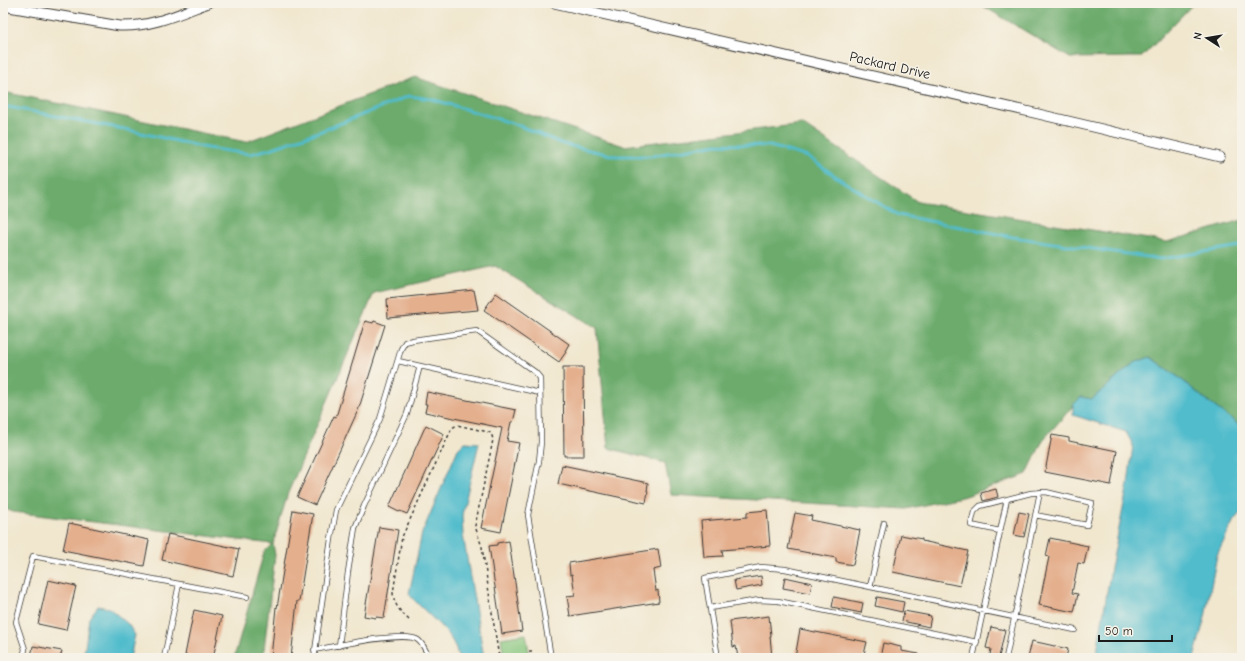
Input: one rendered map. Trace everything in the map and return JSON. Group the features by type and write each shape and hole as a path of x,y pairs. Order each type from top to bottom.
{"street":[{"path":"3,6 113,25 132,26 151,24 208,3"},
{"name":"Packard Drive","path":"554,3 1220,157"}],"lane":[{"path":"314,658 336,510 380,419 405,342 477,331 535,372 540,378 541,442 539,461 528,516 551,658"},
{"path":"398,361 540,393"},
{"path":"339,646 355,528 406,414 420,366"},
{"path":"1006,658 1040,492"},
{"path":"1000,531 971,525 974,512 980,506 1040,492 1046,492 1092,503 1087,525 1035,515"},
{"path":"973,658 1007,499"},
{"path":"870,586 884,523"},
{"path":"23,658 25,649 16,622 33,556 246,597"},
{"path":"718,658 705,578 761,567 786,569 1075,630"},
{"path":"164,658 179,584"},
{"path":"710,608 759,600 778,601 977,642"},
{"path":"314,650 382,638 408,636 418,640 429,658"}],"path":[{"path":"409,620 396,606 393,593 402,537 452,428 457,425 491,433 493,439 492,446 475,526 482,547 499,657 504,655"},
{"path":"529,652 534,651"}],"green space":[{"path":"978,3 1194,3 1142,57 1070,58"},
{"path":"415,77 624,146 802,124 918,202 1167,242 1242,220 1242,427 1207,401 1181,379 1150,357 1134,363 1092,399 1081,397 1043,440 1027,474 966,496 906,509 671,495 665,463 608,448 597,328 495,266 374,293 288,493 273,544 275,555 263,658 234,658 264,552 272,544 13,512 3,508 3,92 246,142"},
{"path":"526,634 530,658 504,658 501,638"}],"water":[{"path":"1150,357 1181,379 1207,401 1242,427 1242,511 1234,520 1217,555 1205,617 1194,658 1096,658 1111,568 1128,484 1133,445 1126,432 1073,415 1073,405 1081,397 1092,399 1134,363"},
{"path":"465,442 479,443 462,515 463,535 484,658 459,658 455,646 446,632 409,594 422,533 458,449"},
{"path":"98,606 109,608 128,624 135,635 130,658 82,658 85,648 89,618"}],"building":[{"path":"474,290 478,310 388,318 387,299"},
{"path":"496,293 569,344 565,351 566,352 559,362 484,310"},
{"path":"365,321 373,323 374,321 385,325 359,408 315,505 297,497 334,416 336,417"},
{"path":"563,367 583,367 584,456 564,456"},
{"path":"427,392 516,410 513,422 511,422 507,441 519,443 501,532 481,528 502,428 425,412"},
{"path":"426,425 444,434 407,514 400,511 399,512 389,507"},
{"path":"1052,435 1069,438 1069,441 1117,451 1111,485 1045,472"},
{"path":"562,465 648,483 646,503 558,484"},
{"path":"996,489 998,497 983,501 981,493"},
{"path":"293,510 313,514 299,601 297,601 291,658 271,658 276,607 277,608"},
{"path":"767,510 770,546 722,550 723,556 704,557 701,521 747,517 747,512"},
{"path":"1019,512 1029,514 1024,537 1014,535"},
{"path":"795,513 812,516 811,520 860,530 853,565 836,562 836,558 788,549"},
{"path":"69,523 149,540 144,566 63,550"},
{"path":"379,527 398,530 384,618 364,616"},
{"path":"168,534 239,549 233,576 162,560"},
{"path":"901,535 968,551 960,586 893,572"},
{"path":"1050,538 1088,546 1084,564 1078,563 1072,593 1078,594 1074,612 1039,605 1049,557 1046,556"},
{"path":"509,541 522,631 502,634 489,546"},
{"path":"658,549 661,568 653,570 656,591 658,590 659,602 570,616 567,596 575,595 572,574 570,575 569,563"},
{"path":"761,576 762,585 736,590 734,580"},
{"path":"785,577 812,583 810,593 783,588"},
{"path":"48,580 76,586 66,630 38,624"},
{"path":"834,597 863,603 861,613 832,607"},
{"path":"877,597 904,602 902,612 875,606"},
{"path":"194,610 222,616 213,658 199,658 185,655"},
{"path":"904,611 931,616 929,627 902,621"},
{"path":"769,616 772,658 738,658 736,646 733,647 730,621"},
{"path":"991,627 1005,630 999,657 990,655 991,649 986,648"},
{"path":"800,629 867,642 863,658 795,658"},
{"path":"1032,641 1068,649 1066,658 1028,658"},
{"path":"883,643 901,647 901,651 919,654 918,658 880,658"},
{"path":"33,646 62,651 60,658 31,658"}],"waterway":[{"path":"3,106 124,129 207,148 250,154 273,148 324,130 409,96 431,99 515,124 563,144 615,156 651,156 717,144 770,146 808,157 841,180 898,215 1013,237 1161,259 1240,246 1242,244"}]}
